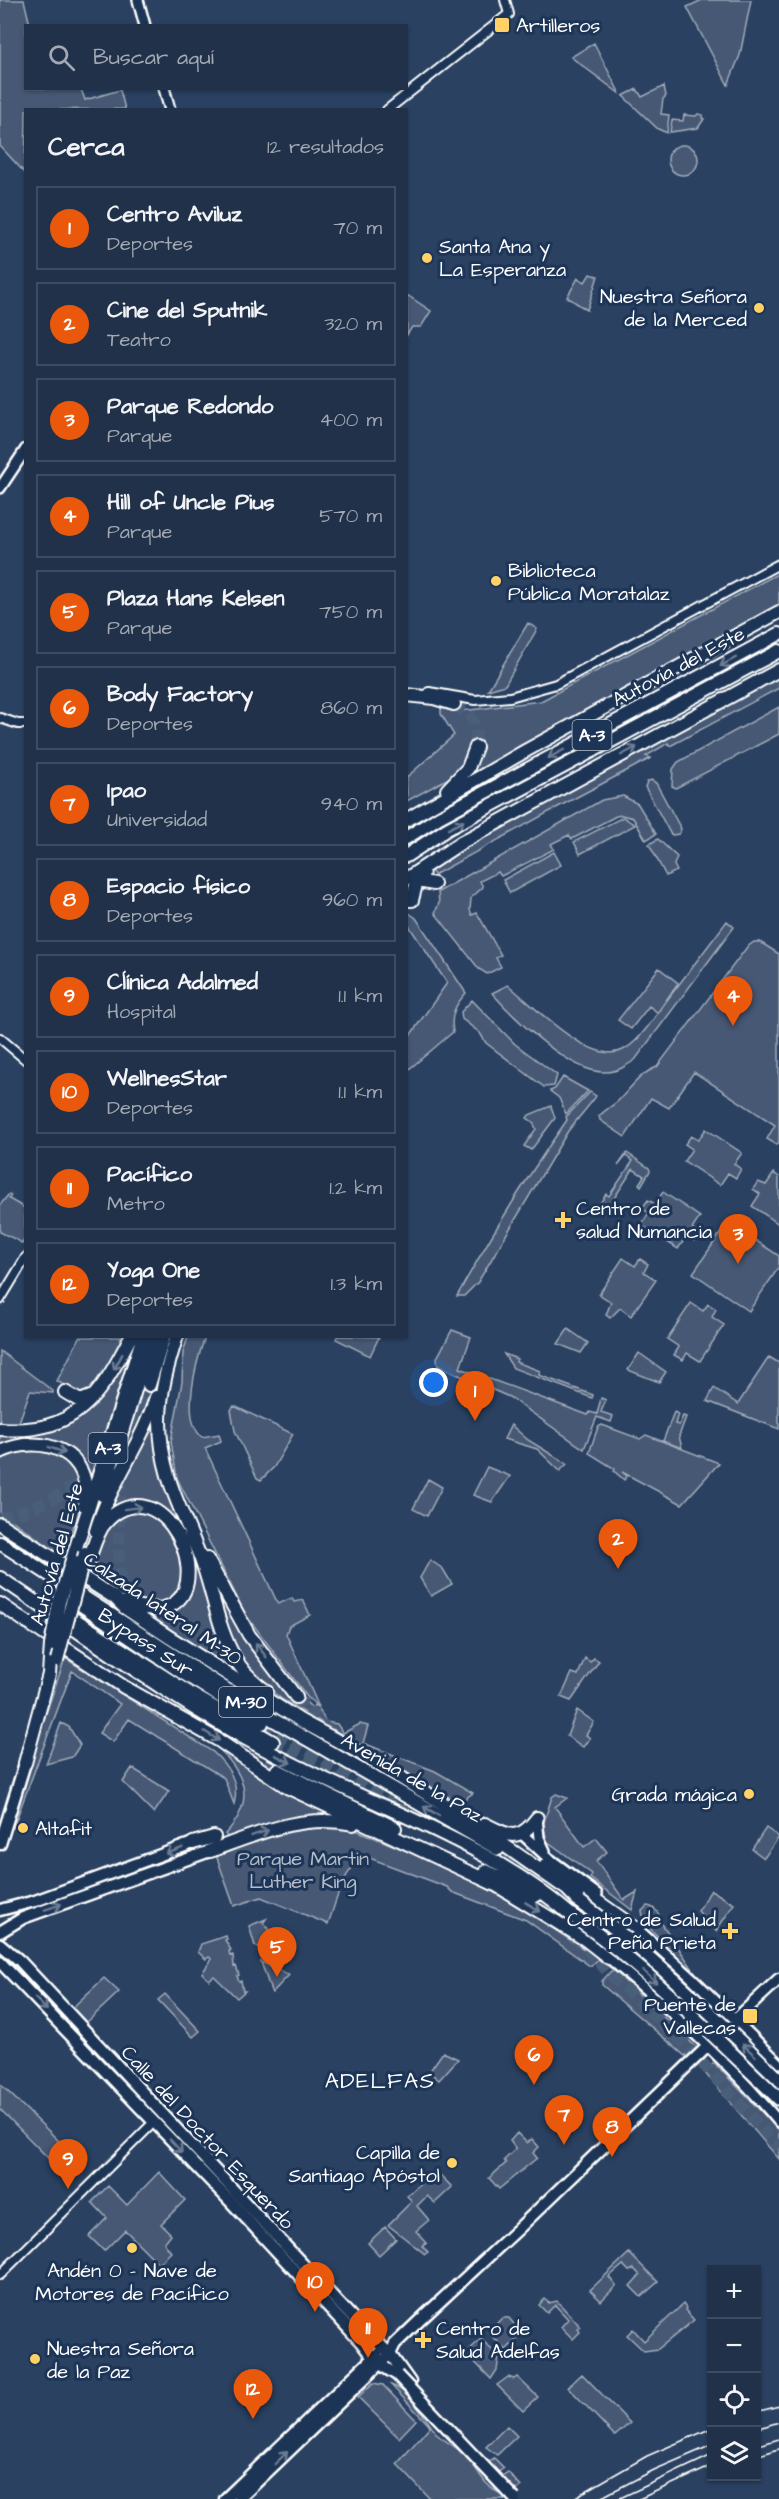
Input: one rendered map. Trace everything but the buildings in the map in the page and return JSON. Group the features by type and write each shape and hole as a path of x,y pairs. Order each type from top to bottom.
{"highway":[{"path":"408,818 779,612"},
{"name":"Autovía del Este","path":"408,837 439,817 779,634"},
{"name":"Autovía del Este","path":"408,855 447,829 779,651"},
{"path":"408,878 462,842 540,798 779,670"},
{"path":"408,696 454,704"},
{"path":"540,798 565,777 650,721"},
{"path":"408,817 461,777 468,768 476,747"},
{"path":"408,828 451,794"},
{"path":"425,867 423,882 434,884"},
{"path":"408,900 412,900 418,877 425,867"},
{"path":"0,1429 33,1429 60,1422 88,1404 103,1387 130,1338"},
{"name":"Autovía del Este","path":"25,1763 49,1674 51,1645 59,1602 142,1338"},
{"name":"Autovía del Este","path":"25,1763 151,1338"},
{"path":"86,1560 112,1488 149,1421 172,1338"},
{"path":"150,1385 172,1338"},
{"path":"172,1338 164,1394 163,1420 165,1448 171,1477 209,1563 249,1635 296,1697"},
{"path":"172,1338 162,1394 160,1421 162,1448 168,1478 178,1508 203,1566 228,1644 236,1660 260,1687 282,1704 360,1753"},
{"path":"65,1392 77,1400 84,1401 103,1387"},
{"path":"0,1452 19,1446 49,1446 62,1450 77,1462 84,1476 86,1491 72,1560"},
{"path":"86,1560 100,1532 117,1512 139,1506 162,1514 180,1542 187,1561 189,1575 186,1587 176,1601 158,1610 143,1609 115,1598"},
{"path":"0,1517 59,1562"},
{"name":"Calzada lateral M-30","path":"0,1524 273,1704 360,1753 456,1812"},
{"name":"Avenida de la Paz","path":"0,1543 272,1719 500,1850 580,1902 617,1929 690,1992 779,2079"},
{"name":"Bypass Sur","path":"0,1548 166,1662 261,1723"},
{"name":"Bypass Sur","path":"0,1569 144,1664 273,1742"},
{"name":"Avenida de la Paz","path":"0,1578 134,1669 232,1730 314,1775 497,1863 557,1902 648,1975 779,2099"},
{"name":"M-30","path":"0,1604 65,1648 81,1654 114,1674 204,1719 232,1730"},
{"path":"65,1648 124,1687 218,1740 287,1786 496,1885 586,1940 609,1958"},
{"path":"278,1770 514,1884 571,1915"},
{"path":"456,1812 503,1833 514,1835 522,1834 537,1818"},
{"path":"456,1812 562,1875 638,1930"},
{"name":"M-30","path":"456,1812 567,1888 580,1902"},
{"path":"210,1851 282,1826 311,1820 340,1821 392,1836"},
{"path":"194,1844 214,1837"},
{"path":"466,1862 488,1876 496,1885"}],"main road":[{"path":"138,0 144,24"},
{"path":"165,90 169,108"},
{"path":"0,477 24,443"},
{"path":"0,488 24,452"},
{"path":"0,1844 25,1763"},
{"path":"537,1818 541,1844 559,1865"},
{"path":"522,1834 615,1908 779,2063"},
{"path":"0,1910 35,1901 194,1844"},
{"path":"0,1932 23,1918 210,1851"},
{"name":"Calle del Doctor Esquerdo","path":"0,1944 14,1955 228,2187 364,2330 389,2350 399,2374"},
{"path":"609,1958 655,1996 779,2122"},
{"name":"Calle del Doctor Esquerdo","path":"0,1962 301,2277 377,2361"},
{"path":"735,2020 779,1979"},
{"path":"225,2499 543,2206 707,2047"},
{"path":"377,2361 394,2367 389,2350"},
{"path":"377,2361 399,2374 522,2499"},
{"path":"239,2499 377,2361"},
{"path":"399,2374 515,2499"}],"street":[{"path":"390,108 509,14 506,0"},
{"path":"408,690 475,700 510,697 540,689 600,661 779,564"},
{"path":"0,718 24,724"},
{"path":"0,1038 24,1058"},
{"path":"0,1300 24,1260"},
{"path":"0,2275 154,2122"}],"green space":[{"path":"0,0 24,0 30,24 24,24 24,90 81,90 85,100 120,90 125,108 24,108 24,172 0,146"},
{"path":"702,0 751,0 740,55 728,85 687,7"},
{"path":"594,43 620,94 571,57"},
{"path":"664,86 666,96 663,99 661,114 669,115 667,133 658,129 623,96 637,89 642,97"},
{"path":"684,115 696,116 703,115 704,119 698,128 670,132 672,120 683,121"},
{"path":"683,145 694,149 698,160 694,171 683,175 672,171 668,160 672,149"},
{"path":"590,274 598,276 587,310 567,297 578,278 585,282"},
{"path":"408,296 431,311 421,327 412,327 408,333"},
{"path":"779,573 779,605 467,777 465,764 456,774 408,800 408,776 454,735 441,714 441,708 452,711 470,710 541,701"},
{"path":"528,623 537,629 505,685 488,690"},
{"path":"779,675 779,688 670,746 668,743 646,756 651,758 434,875 430,869 461,849"},
{"path":"779,707 779,734 676,788 672,786 673,769 678,762"},
{"path":"651,780 656,783 681,829 679,834 670,833 645,787"},
{"path":"623,796 638,804 656,834 646,840 633,818 616,816 572,839 569,835 551,844 554,849 501,876 498,872 480,881 483,887 471,898 470,910 472,915 477,913 501,955 496,958 501,967 487,974 479,969 435,913 439,903 438,892 602,800"},
{"path":"623,817 635,825 580,854 574,842"},
{"path":"658,839 677,857 674,865 677,871 666,876 649,844"},
{"path":"554,852 561,865 510,893 503,880"},
{"path":"408,914 416,918 466,993 454,1011 453,1032 408,1070 408,1039 447,983 408,924"},
{"path":"727,921 734,927 635,1060 614,1071 592,1070 560,1054 529,1030 492,993 508,985 546,1018 579,1042 595,1050 610,1053 623,1050 638,1038 658,1013 649,1006 631,1029 618,1020 659,968 678,983 658,1012"},
{"path":"754,942 760,942 779,954 779,1142 777,1145 767,1139 775,1125 694,1072 669,1108 651,1098 625,1137 600,1120 599,1116 618,1101 640,1077 657,1067 747,947"},
{"path":"472,1000 515,1044 557,1075 554,1086 544,1087 486,1043 480,1033 462,1019 461,1012"},
{"path":"563,1077 588,1091 566,1114 559,1098 550,1091 555,1089"},
{"path":"590,1092 596,1096 568,1131 478,1282 464,1296 457,1296 510,1206 567,1120 566,1117"},
{"path":"551,1106 555,1118 531,1150 524,1146 536,1129 533,1122 527,1118"},
{"path":"706,1129 742,1153 734,1164 741,1169 736,1178 728,1173 720,1185 684,1161 692,1149 685,1144 691,1136 698,1140"},
{"path":"627,1153 650,1171 641,1186 639,1184 644,1176 633,1169 609,1206 616,1211 614,1214 606,1209 603,1214 600,1211 602,1207 599,1205 606,1194 609,1196 633,1161 626,1156 618,1166"},
{"path":"774,1173 779,1177 779,1224 752,1206 760,1194 753,1189 758,1182 766,1185"},
{"path":"663,1192 700,1217 692,1229 699,1234 694,1241 686,1237 678,1249 641,1225 649,1213 642,1208 648,1200 655,1204"},
{"path":"9,1194 11,1195 9,1199 24,1206 22,1244 0,1232 0,1205"},
{"path":"728,1222 779,1256 779,1267 749,1311 693,1273"},
{"path":"623,1258 635,1266 640,1259 648,1264 644,1272 656,1280 631,1316 620,1308 610,1318 606,1315 611,1302 599,1294"},
{"path":"691,1303 703,1311 708,1304 716,1309 712,1317 724,1325 700,1361 687,1353 683,1360 674,1355 679,1347 667,1339"},
{"path":"568,1329 588,1343 581,1353 558,1344"},
{"path":"452,1330 471,1337 460,1368 588,1415 590,1412 597,1414 601,1398 606,1400 601,1412 613,1416 611,1422 597,1417 584,1449 509,1397 438,1366 437,1358"},
{"path":"79,1338 122,1338 98,1381 85,1396 81,1396 57,1381"},
{"path":"188,1338 205,1338 192,1388 192,1417 195,1428 202,1437 219,1434 221,1441 205,1448 278,1604 292,1598 294,1602 303,1600 310,1615 289,1626 286,1634 319,1707 308,1698 246,1615 177,1478 171,1441 182,1382 183,1353"},
{"path":"336,1338 379,1338 370,1356"},
{"path":"0,1351 53,1391 53,1393 30,1391 18,1425 0,1424"},
{"path":"128,1353 129,1356 90,1478 83,1462 60,1444 0,1447 0,1433 42,1433 73,1423 95,1405"},
{"path":"639,1353 666,1372 659,1382 628,1370"},
{"path":"504,1354 517,1359 516,1362 540,1371 539,1375 593,1395 592,1398 513,1368"},
{"path":"769,1357 779,1363 779,1429 707,1401 714,1388 738,1404"},
{"path":"142,1386 153,1389 147,1414 116,1469"},
{"path":"234,1406 293,1434 274,1467 261,1480 257,1478 235,1431 231,1410"},
{"path":"674,1412 678,1414 675,1424 679,1425 683,1416 686,1417 679,1436 682,1448 663,1441"},
{"path":"511,1425 528,1440 567,1464 560,1471 537,1449 504,1439"},
{"path":"602,1425 640,1439 646,1435 719,1463 682,1504 622,1472 627,1476 624,1480 614,1471 615,1469 589,1453 598,1427"},
{"path":"154,1426 166,1491 195,1556 218,1634 227,1655 240,1675 150,1616 168,1610 183,1600 192,1585 192,1565 188,1554 165,1513 157,1506 141,1503 107,1513 125,1474"},
{"path":"21,1449 46,1449 74,1464 83,1491 78,1514 63,1556 0,1512 0,1456"},
{"path":"487,1467 510,1476 492,1502 473,1495"},
{"path":"428,1479 442,1487 427,1516 413,1509"},
{"path":"124,1512 143,1512 161,1520 181,1558 184,1575 177,1593 165,1601 150,1606 132,1599 93,1574 106,1532"},
{"path":"430,1560 443,1569 452,1584 431,1596 420,1578"},
{"path":"208,1569 299,1695 312,1708 314,1705 318,1707 326,1722 337,1724 343,1733 360,1724 368,1726 363,1743 435,1771 473,1793 459,1803 283,1700 265,1685 248,1670 228,1638"},
{"path":"65,1658 213,1752 223,1763 234,1782 234,1804 224,1778 129,1719 113,1742 99,1733 120,1704 72,1671 13,1828 11,1827 29,1771 29,1763"},
{"path":"585,1658 590,1662 594,1658 599,1661 571,1701 561,1697 572,1673 578,1675"},
{"path":"577,1710 594,1722 586,1735 590,1738 583,1747 567,1736"},
{"path":"61,1723 69,1727 80,1745 72,1757 46,1764"},
{"path":"213,1743 345,1819 288,1819 228,1838 225,1834 241,1809 244,1797 243,1786 233,1765"},
{"path":"132,1768 169,1791 154,1813 123,1782"},
{"path":"556,1794 567,1798 555,1807 584,1847 596,1838 607,1852 596,1861 624,1900 637,1892 632,1910 590,1878 592,1874 547,1841 543,1825 552,1797"},
{"name":"Parque Martin Luther King","path":"316,1825 356,1830 448,1868 519,1906 599,1959 590,1966 526,1920 367,1857 359,1861 346,1876 328,1924 261,1897 234,1906 216,1855 265,1835"},
{"path":"766,1828 779,1837 764,1858 752,1849"},
{"path":"711,1890 734,1904 716,1931 698,1911"},
{"path":"647,1906 659,1915 660,1921 703,1984 644,1922 642,1911"},
{"path":"266,1919 263,1923 290,1951 284,1960 255,1946 249,1926"},
{"path":"226,1936 225,1940 231,1950 229,1951 230,1956 233,1955 234,1967 236,1966 239,1975 237,1976 245,1991 237,1998 214,1976 209,1980 202,1973 212,1959 209,1957 206,1959 198,1952 201,1944"},
{"path":"261,1962 289,1975 272,1993 271,1991"},
{"path":"611,1971 615,1972 695,2046 685,2056 602,1985 602,1981"},
{"path":"104,1978 119,1992 85,2024 72,2008"},
{"path":"165,1994 200,2031 193,2037 158,2000"},
{"path":"443,2052 458,2059 439,2080 429,2072"},
{"path":"714,2063 779,2130 779,2159 704,2072"},
{"path":"0,2084 62,2144 48,2158 0,2109"},
{"path":"517,2133 527,2143 532,2139 539,2147 533,2153 537,2158 499,2189 489,2178 506,2163 504,2160 516,2149 510,2141"},
{"path":"159,2172 185,2200 161,2224 171,2234 164,2243 171,2252 159,2264 125,2230 104,2251 89,2236 107,2218 92,2202 108,2186 127,2205"},
{"path":"438,2173 452,2187 435,2203 427,2196 417,2206 429,2220 416,2231 427,2243 422,2246 428,2252 425,2254 388,2225 412,2201 407,2196 424,2180 427,2183"},
{"path":"385,2227 396,2239 379,2255 368,2243"},
{"path":"629,2253 658,2282 641,2297 630,2286 640,2275 634,2269 629,2271 623,2265 609,2277 616,2286 601,2301 590,2290"},
{"path":"544,2299 549,2303 557,2301 581,2327 578,2329 580,2332 573,2339 561,2327 568,2319 555,2305 547,2313 539,2305"},
{"path":"683,2304 694,2320 658,2349 644,2351 627,2335 633,2329 644,2341"},
{"path":"502,2318 509,2318 522,2334 506,2350 488,2332"},
{"path":"481,2339 499,2357 497,2370 491,2379 466,2353"},
{"path":"582,2374 630,2423 615,2436 568,2387"},
{"path":"508,2377 514,2379 517,2377 538,2397 523,2411 497,2385"},
{"path":"373,2383 383,2385 416,2420 399,2438 358,2397"},
{"path":"391,2385 406,2395 440,2437 466,2456 493,2490 499,2493 480,2470 494,2458 504,2468 493,2476 496,2480 508,2472 521,2487 506,2499 430,2499 397,2464 430,2426"},
{"path":"507,2426 517,2436 497,2455 486,2447"}],"tunnel":[{"path":"454,704 473,721 476,747"},
{"path":"121,1440 149,1385"},
{"path":"120,1442 119,1561 124,1629 143,1665"},
{"path":"0,1519 56,1497 94,1471 105,1460"},
{"path":"150,1655 180,1680"},
{"path":"296,1697 366,1770"},
{"path":"205,1720 277,1770"},
{"path":"262,1723 327,1761"},
{"path":"273,1742 334,1770 408,1811"},
{"path":"488,1847 579,1906"},
{"path":"528,1887 562,1923"},
{"path":"574,1935 613,1977 685,2044 779,2148"}],"railway":[{"path":"761,2411 779,2406"},
{"path":"761,2427 779,2422"},
{"path":"572,2499 647,2456 707,2430"},
{"path":"761,2444 779,2439"},
{"path":"598,2499 654,2470 707,2447"},
{"path":"761,2454 779,2449"},
{"path":"618,2499 707,2457"},
{"path":"639,2499 707,2468"}],"place":[{"name":"Artilleros","path":"502,25"},
{"name":"Santa Ana y La Esperanza","path":"427,258"},
{"name":"Nuestra Señora de la Merced","path":"759,308"},
{"name":"Biblioteca Pública Moratalaz","path":"496,581"},
{"name":"Hill of Uncle Pius","path":"733,1026"},
{"name":"Centro de salud Numancia","path":"563,1220"},
{"name":"Parque Redondo","path":"738,1264"},
{"name":"Centro Aviluz","path":"475,1421"},
{"name":"Cine del Sputnik","path":"618,1569"},
{"name":"Grada mágica","path":"749,1794"},
{"name":"Altafit","path":"23,1828"},
{"name":"Centro de Salud Peña Prieta","path":"730,1931"},
{"name":"Plaza Hans Kelsen","path":"277,1977"},
{"name":"Puente de Vallecas","path":"750,2016"},
{"name":"Body Factory","path":"534,2085"},
{"name":"Ipao","path":"564,2145"},
{"name":"Espacio físico","path":"612,2157"},
{"name":"Capilla de Santiago Apóstol","path":"452,2163"},
{"name":"Cĺínica Adalmed","path":"68,2189"},
{"name":"Andén 0 - Nave de Motores de Pacífico","path":"132,2248"},
{"name":"WellnesStar","path":"315,2312"},
{"name":"Centro de Salud Adelfas","path":"423,2340"},
{"name":"Pacífico","path":"368,2358"},
{"name":"Nuestra Señora de la Paz","path":"35,2359"},
{"name":"Yoga One","path":"253,2419"}],"district":[{"name":"ADELFAS","path":"380,2080"}]}
